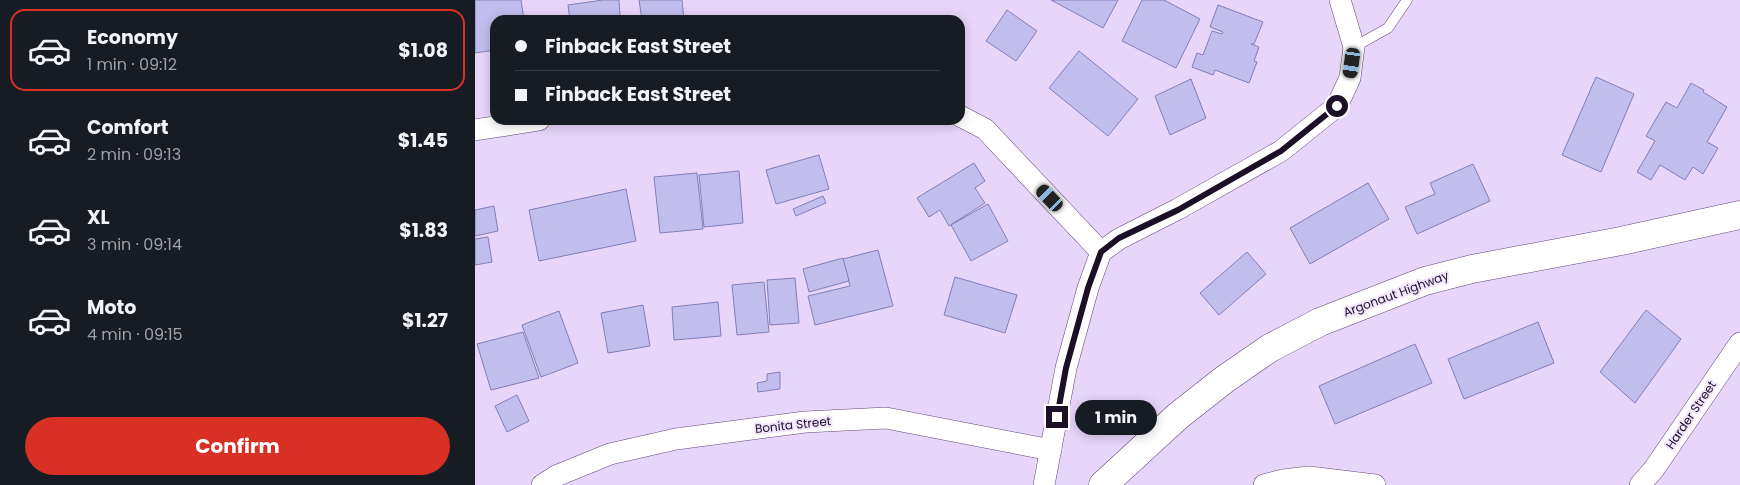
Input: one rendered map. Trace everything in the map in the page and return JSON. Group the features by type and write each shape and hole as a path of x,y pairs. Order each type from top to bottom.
{"street":[{"path":"1044,485 1066,368 1088,288 1101,252 1119,238 1178,210 1281,151 1337,106 1350,78 1355,47 1340,0"},
{"path":"965,119 985,130 1101,252"},
{"path":"475,130 507,125"},
{"name":"Argonaut Highway","path":"1103,485 1178,416 1225,379 1270,348 1320,322 1425,281 1472,269 1621,241 1740,215"},
{"name":"Harder Street","path":"1640,485 1654,468 1740,343"},
{"name":"Bonita Street","path":"542,485 556,476 610,454 676,439 805,422 886,418 1051,450"},
{"path":"1265,485 1283,480 1309,477 1375,485"}],"lane":[{"path":"1355,47 1388,28 1407,0"}],"building":[{"path":"475,0 521,0 523,15 490,15 490,51 475,53"},
{"path":"603,0 619,0 620,15 569,15 568,5"},
{"path":"639,0 682,0 684,15 641,15"},
{"path":"1051,0 1118,0 1103,28"},
{"path":"1142,0 1164,0 1200,19 1176,68 1122,41"},
{"path":"1218,5 1263,22 1254,44 1251,44 1259,47 1254,61 1257,62 1249,83 1215,70 1213,75 1192,67 1197,53 1203,55 1212,31 1222,34 1223,32 1210,27"},
{"path":"1007,10 1037,31 1016,61 986,41"},
{"path":"1079,51 1138,99 1108,136 1049,88"},
{"path":"1596,77 1634,94 1601,172 1562,155"},
{"path":"1191,79 1206,118 1170,135 1155,96"},
{"path":"1691,83 1727,107 1707,142 1718,148 1703,174 1693,167 1685,180 1660,165 1651,180 1637,172 1655,141 1646,136 1666,102 1677,108"},
{"path":"819,155 829,189 776,204 766,170"},
{"path":"974,163 985,181 975,188 985,203 949,226 940,210 929,217 917,198"},
{"path":"1473,164 1490,201 1417,234 1405,207 1435,194 1430,183"},
{"path":"739,171 743,223 704,227 699,175"},
{"path":"697,173 703,229 660,233 654,177"},
{"path":"1368,183 1389,219 1310,264 1290,228"},
{"path":"626,189 636,241 539,261 529,210"},
{"path":"823,196 826,203 796,216 793,209"},
{"path":"988,204 1008,241 971,261 951,225"},
{"path":"494,206 498,231 475,236 475,210"},
{"path":"488,237 492,262 475,265 475,239"},
{"path":"878,250 893,306 815,325 808,296 850,286 843,259"},
{"path":"1247,252 1266,274 1219,315 1200,293"},
{"path":"843,258 849,281 809,292 803,269"},
{"path":"955,277 1017,295 1005,333 944,315"},
{"path":"795,278 799,323 770,325 767,280"},
{"path":"764,282 769,332 737,335 732,285"},
{"path":"718,302 721,336 674,340 672,307"},
{"path":"643,305 650,346 608,353 601,313"},
{"path":"1646,310 1681,339 1635,403 1600,372"},
{"path":"559,311 578,363 541,377 522,325"},
{"path":"1538,322 1554,363 1464,399 1448,359"},
{"path":"523,332 539,378 491,390 477,344"},
{"path":"1415,344 1432,383 1335,424 1319,386"},
{"path":"780,372 780,389 758,392 757,383 767,381 767,374"},
{"path":"517,395 529,421 507,432 495,406"}],"route":[{"path":"1057,417 1066,368 1088,288 1101,252 1119,238 1178,210 1281,151 1337,106"}]}
